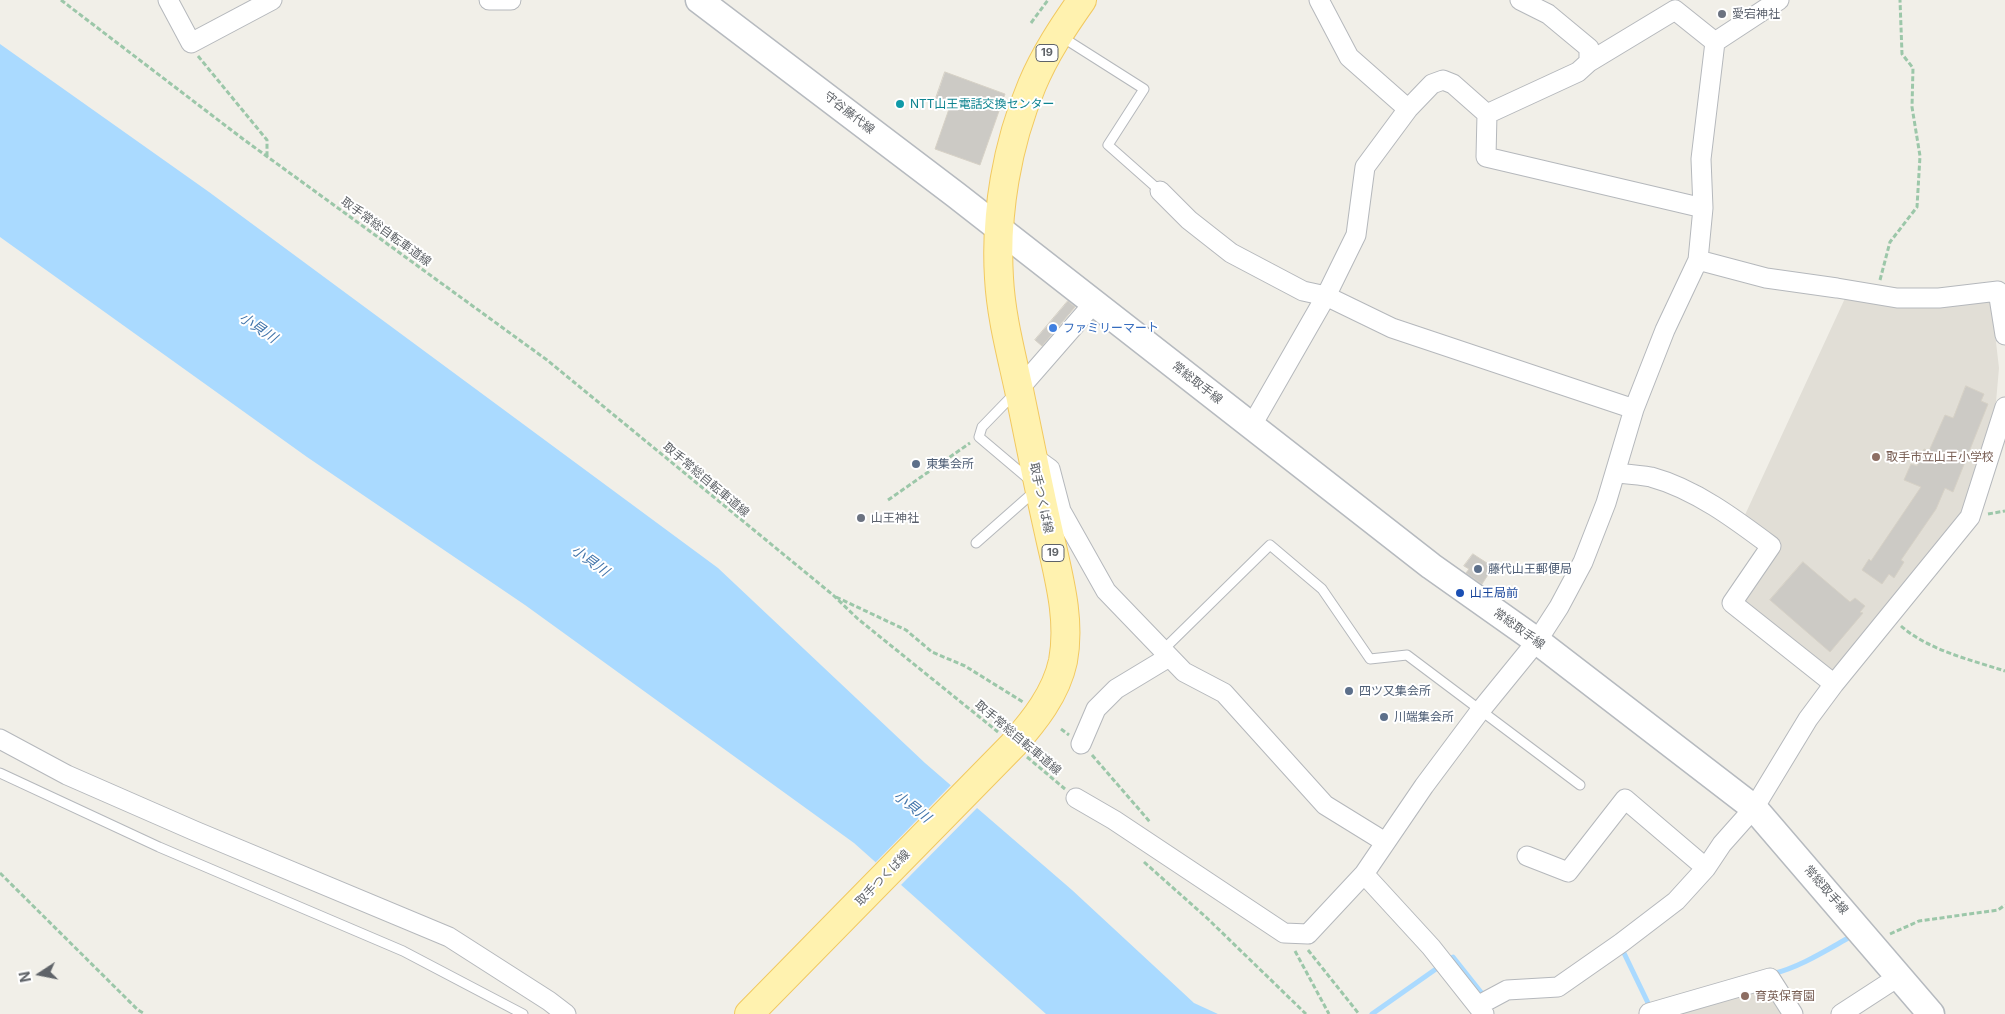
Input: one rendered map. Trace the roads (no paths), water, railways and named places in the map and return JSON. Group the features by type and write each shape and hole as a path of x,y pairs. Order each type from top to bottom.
{"main road":[{"name":"守谷藤代線","path":"699,0 789,66 998,228"},
{"name":"取手つくば線","path":"749,1014 1007,751 1045,704 1062,664 1066,643 1062,594 1006,334 1001,295 998,228 1007,168 1022,110 1032,85 1058,34 1082,0"},
{"name":"常総取手線","path":"998,228 1431,566 1537,641 1754,808 1931,1014"}],"street":[{"path":"168,0 191,43 272,0"},
{"path":"489,0 511,0"},
{"path":"1319,0 1349,58 1408,109"},
{"path":"1520,0 1551,7 1589,48 1589,62"},
{"path":"1076,798 1114,820 1289,933 1308,934 1364,874 1424,786 1480,711 1537,641 1559,607 1582,562 1606,503 1634,409 1665,330 1698,260 1703,208 1700,159 1715,42 1779,0"},
{"path":"1487,114 1578,72 1589,62 1675,10 1715,42"},
{"path":"1252,425 1326,296 1356,236 1365,168 1408,109 1432,84 1443,80 1453,84 1487,114 1486,156 1703,208"},
{"path":"1160,191 1189,220 1231,253 1303,291 1326,296 1392,328 1634,409"},
{"path":"1698,260 1766,278 1897,298 1939,298 2001,290 2005,335"},
{"path":"1019,389 1094,304"},
{"path":"1364,874 1431,947 1481,1009 1507,990 1558,987 1621,944 1676,901 1706,868 1722,844 1754,808 1808,719 1834,684 1970,517 2005,407"},
{"path":"1032,456 1050,468 1062,511 1106,591 1184,672 1224,692 1325,805 1386,842"},
{"path":"1616,473 1650,478 1688,492 1735,518 1771,546 1732,603 1834,684"},
{"path":"1081,744 1096,709 1116,689 1166,653"},
{"path":"0,739 67,775 449,937 549,1001 566,1014"},
{"path":"1527,856 1568,872 1624,799 1706,868"},
{"path":"1841,1014 1898,977"},
{"path":"1647,1013 1770,978 1793,1014"}],"lane":[{"path":"1058,34 1144,89 1108,145 1160,191"},
{"path":"976,543 1039,488 978,437 982,427 1019,389"},
{"path":"1166,653 1270,545 1322,589 1370,659 1407,655 1580,785"},
{"path":"0,773 159,847 403,951 523,1014"}],"water":[{"name":"小貝川","path":"0,44 209,192 718,568 925,763 1072,890 1194,1003 1218,1014 1046,1014 854,843 525,605 307,457 0,237"}],"waterway":[{"path":"1772,974 1802,963 1850,937"},
{"path":"1621,952 1623,951 1649,1005 1652,1005"},
{"path":"1372,1014 1453,957 1484,996 1486,995"}],"place":[{"name":"愛宕神社","path":"1722,14"},
{"name":"NTT山王電話交換センター","path":"900,104"},
{"name":"ファミリーマート","path":"1053,328"},
{"name":"取手市立山王小学校","path":"1876,457"},
{"name":"東集会所","path":"916,464"},
{"name":"山王神社","path":"861,518"},
{"name":"藤代山王郵便局","path":"1478,569"},
{"name":"山王局前","path":"1460,593"},
{"name":"四ツ又集会所","path":"1349,691"},
{"name":"川端集会所","path":"1384,717"},
{"name":"育英保育園","path":"1745,996"}]}
